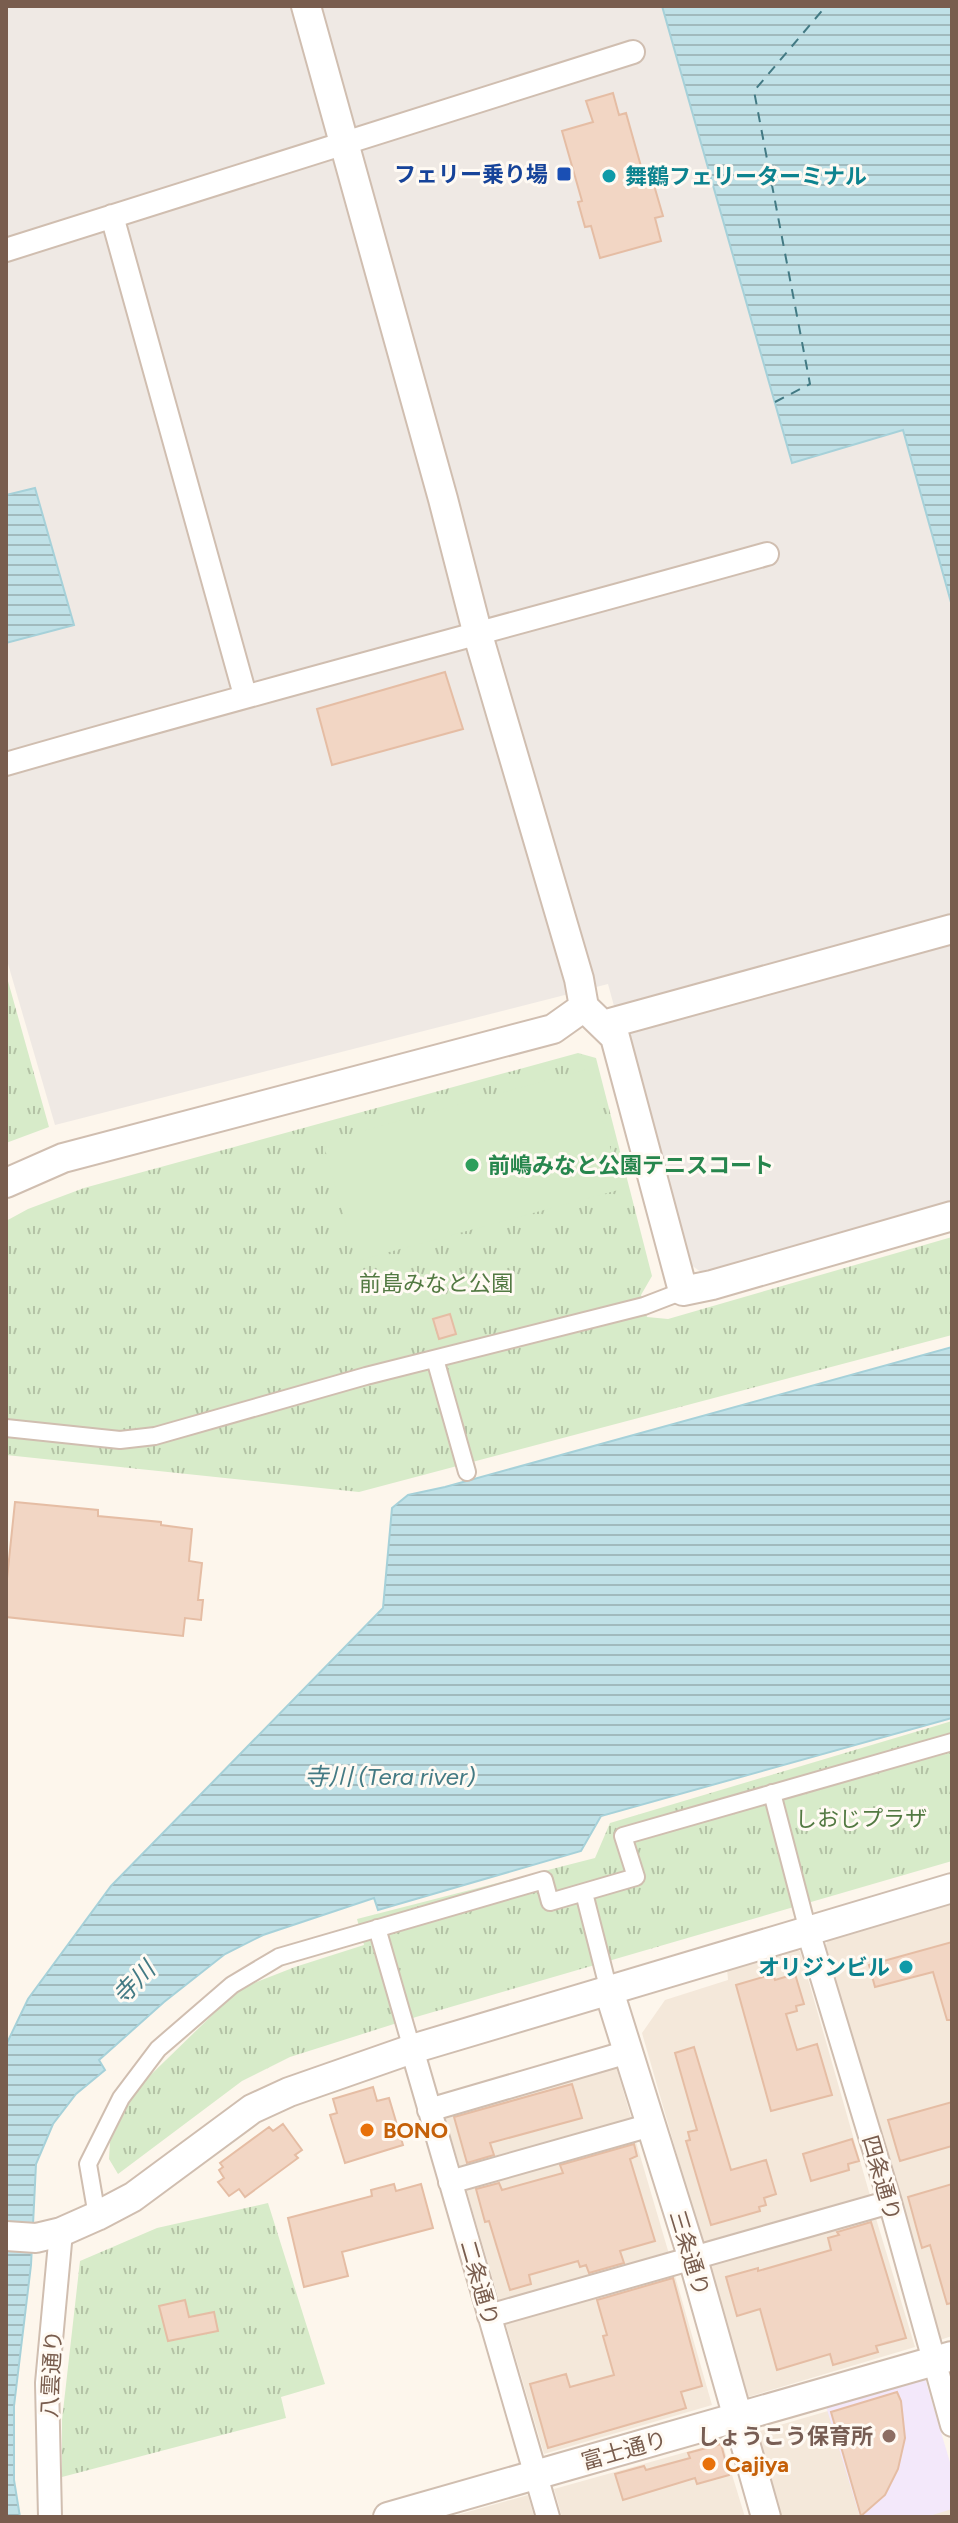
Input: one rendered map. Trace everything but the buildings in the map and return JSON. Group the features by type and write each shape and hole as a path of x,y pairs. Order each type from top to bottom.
{"street":[{"path":"306,6 478,635 579,979 593,1016 615,1037 683,1291"},
{"path":"6,250 633,52"},
{"path":"112,216 245,695"},
{"path":"6,764 245,695 478,635 767,554"},
{"path":"6,1183 63,1158 593,1016 952,929"},
{"path":"6,1428 120,1440 155,1436 435,1359 644,1306 683,1291 952,1216"},
{"path":"435,1359 467,1472"},
{"path":"97,2216 88,2164 121,2098 158,2049 232,1985 279,1957 544,1880 550,1902 636,1877 623,1836 952,1742"},
{"path":"772,1793 808,1931"},
{"path":"6,2236 49,2235 97,2216 133,2197 252,2109 289,2092 412,2049 952,1888"},
{"path":"584,1893 609,1991"},
{"path":"377,1928 412,2049"},
{"name":"四条通り","path":"808,1931 890,2202 943,2359 952,2425"},
{"name":"三条通り","path":"609,1991 693,2259 766,2517"},
{"name":"二条通り","path":"412,2049 548,2517"},
{"path":"429,2110 628,2052"},
{"path":"450,2182 651,2125"},
{"path":"489,2316 890,2202"},
{"name":"八雲通り","path":"49,2235 47,2383 50,2517"},
{"name":"富士通り","path":"388,2517 943,2359"}],"shaded area":[{"path":"6,6 662,6 792,462 903,430 952,606 952,1204 705,1275 683,1259 608,984 55,1125 6,957 6,643 73,625 35,488 6,495"},
{"path":"952,1903 952,2336 940,2340 825,1947 828,1940"},
{"path":"796,1949 800,1951 871,2199 704,2249 642,2033 665,2000 728,1980 727,1969"},
{"path":"615,2063 632,2121 461,2172 444,2114"},
{"path":"634,2135 669,2254 500,2304 465,2185"},
{"path":"874,2212 915,2347 748,2397 708,2262"},
{"path":"673,2269 712,2405 544,2454 504,2318"},
{"name":"しょうこう保育所","path":"924,2375 952,2469 952,2509 926,2517 860,2517 825,2403"},
{"name":"しょうこう保育所","path":"924,2383 952,2480 952,2517 781,2517 756,2432"},
{"path":"722,2442 745,2517 562,2517 554,2489"},
{"path":"528,2495 534,2517 450,2517"}],"green space":[{"path":"6,974 49,1127 6,1143"},
{"name":"前島みなと公園","path":"578,1053 596,1058 652,1276 641,1295 647,1317 668,1319 952,1237 952,1335 359,1492 6,1455 6,1221 28,1209 84,1188"},
{"name":"前嶋みなと公園テニスコート","path":"588,1069 622,1189 356,1261 323,1142"},
{"name":"しおじプラザ","path":"952,1721 952,1861 416,2017 290,2057 242,2081 118,2174 109,2159 110,2142 132,2097 130,2095 239,1989 364,1945 357,1919 595,1858 610,1823"},
{"path":"268,2203 325,2384 281,2397 286,2418 62,2477 62,2420 80,2261 157,2228"}],"water":[{"path":"662,6 952,6 952,606 903,430 792,463"},
{"path":"35,488 74,625 6,643 6,495"},
{"path":"952,1347 952,1718 601,1816 581,1851 378,1910 374,1898 263,1935 225,1954 164,2002 99,2060 105,2070 76,2094 53,2124 36,2164 31,2265 14,2406 14,2480 20,2517 6,2517 6,2045 28,1999 111,1886 383,1608 392,1508 408,1495"}],"ferry route":[{"path":"775,402 810,384 754,91 826,6"}],"place":[{"name":"フェリー乗り場","path":"564,174"},
{"name":"舞鶴フェリーターミナル","path":"609,176"},
{"name":"前嶋みなと公園テニスコート","path":"472,1165"},
{"name":"オリジンビル","path":"906,1967"},
{"name":"BONO","path":"367,2130"},
{"name":"しょうこう保育所","path":"889,2436"},
{"name":"Cajiya","path":"709,2464"}],"water label":[{"name":"寺川 (Tera river)","path":"390,1777"},
{"name":"寺川","path":"134,1983"}]}
